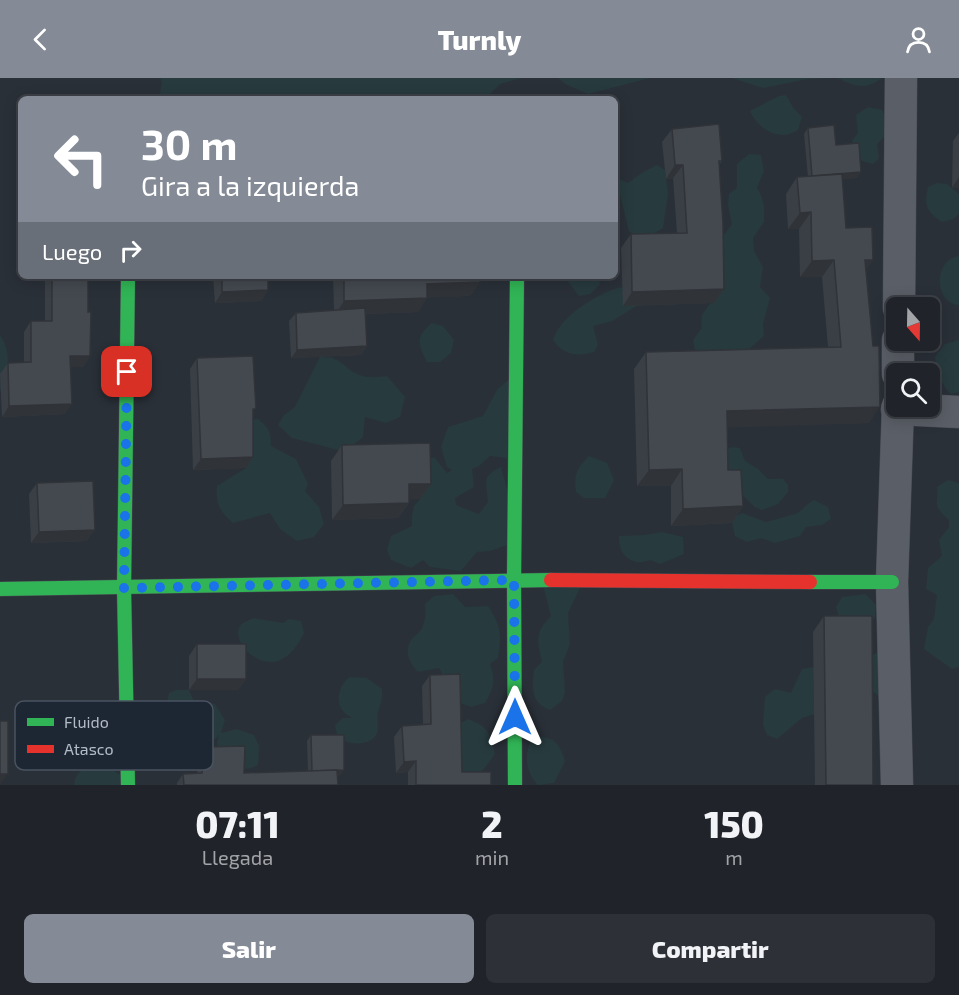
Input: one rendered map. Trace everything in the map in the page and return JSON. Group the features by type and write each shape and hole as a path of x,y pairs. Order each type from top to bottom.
{"street":[{"path":"898,297 901,78"},
{"path":"126,701 124,588 128,279"},
{"path":"515,785 517,279"},
{"path":"940,411 959,412"},
{"path":"897,417 892,582 897,785"},
{"path":"0,589 514,580 892,582"},
{"path":"128,770 128,785"}],"green space":[{"path":"160,78 521,78 500,84 488,96 160,96 162,82"},
{"path":"558,78 650,78 588,94 567,85"},
{"path":"732,78 830,78 808,79 763,88"},
{"path":"837,78 882,78 870,85 860,86"},
{"path":"786,95 802,117 798,130 786,135 778,135 759,124 750,111 779,96"},
{"path":"868,107 882,110 889,124 885,136 877,144 879,158 873,164 862,161 852,141 858,133 856,115"},
{"path":"749,154 761,155 764,171 757,188 764,206 764,222 753,238 754,251 763,267 760,287 770,298 763,324 764,336 748,350 696,354 693,340 701,329 702,315 714,298 724,235 732,224 728,205 729,194 737,188 737,164"},
{"path":"657,165 665,170 668,193 663,228 650,236 636,237 629,231 618,194 618,178 628,183"},
{"path":"937,183 947,184 959,194 959,214 953,219 942,222 929,211 926,204 928,187"},
{"path":"959,256 959,305 951,303 945,297 940,281 945,265 951,259"},
{"path":"566,279 599,279 600,284 590,294 579,296"},
{"path":"622,287 633,293 638,305 612,321 593,326 598,345 594,352 571,354 557,345 553,340 557,331 572,314 602,294"},
{"path":"432,323 443,326 454,340 451,353 440,362 427,362 420,345 423,332"},
{"path":"0,335 8,356 8,363 0,391"},
{"path":"959,340 959,392 951,394 942,382 940,363 936,363 935,357 945,344"},
{"path":"320,357 339,361 363,376 387,376 405,397 400,417 386,423 365,417 363,437 351,447 338,450 292,438 278,425 284,415 295,407"},
{"path":"510,378 507,458 490,456 472,469 474,487 455,498 456,505 479,514 488,502 487,477 501,467 521,540 490,551 477,552 461,571 430,567 423,560 411,568 391,560 387,550 391,536 412,526 414,506 420,499 419,458 435,458 447,473 452,470 447,467 441,447 448,427 483,416 497,390"},
{"path":"258,419 269,431 271,446 296,459 308,484 305,491 319,507 324,524 314,537 297,541 280,529 270,513 233,523 219,507 217,486 246,468 245,442 248,420"},
{"path":"740,448 745,461 768,479 783,479 788,485 788,492 778,504 762,510 755,507 741,494 727,490 727,449"},
{"path":"589,456 607,463 614,480 605,498 584,498 576,492 577,472"},
{"path":"948,480 959,483 959,667 952,669 924,649 928,627 934,619 937,595 926,589 928,568 942,556 939,540 949,527 949,520 937,505 937,487"},
{"path":"814,500 828,507 831,519 822,525 806,527 800,536 775,543 761,538 747,542 735,536 731,518 742,513 766,522 797,513"},
{"path":"662,532 683,537 684,554 660,564 650,560 637,562 627,558 619,543 619,536"},
{"path":"543,586 580,588 568,613 570,644 563,662 565,692 562,701 550,710 539,703 533,689 534,670 542,662 538,642 540,632 551,616"},
{"path":"453,594 465,607 488,606 496,619 499,630 498,658 490,664 493,675 492,688 485,703 471,707 457,702 439,668 418,672 408,654 410,642 423,625 425,604 434,596"},
{"path":"865,594 876,605 875,617 866,627 839,617 836,607 842,597"},
{"path":"253,618 283,623 289,619 301,621 304,633 297,646 287,656 278,661 265,661 252,656 239,640 238,632 241,624"},
{"path":"881,651 879,696 870,690 861,660"},
{"path":"819,666 821,701 814,714 802,718 777,739 767,735 763,725 765,697 775,689 791,693 802,669"},
{"path":"350,677 367,678 382,689 377,733 374,738 365,743 353,743 338,738 335,725 343,718 352,718 345,713 339,703 341,688"},
{"path":"176,690 189,690 194,701 168,701 169,693"},
{"path":"213,704 225,720 221,733 237,729 254,735 259,746 258,765 246,769 237,768 219,755 217,743 219,735 213,739"},
{"path":"468,719 487,731 495,754 484,769 472,778 457,775 453,727"},
{"path":"533,736 551,739 560,749 565,761 554,783 538,785 530,774 527,755"},
{"path":"81,770 112,770 122,776 122,785 74,785"}],"building":[{"path":"719,124 722,161 719,161 724,289 632,292 631,234 687,233 683,165 675,165 672,129"},
{"path":"834,125 836,145 859,143 861,172 812,176 808,128"},
{"path":"842,174 846,228 872,227 873,260 865,260 873,346 879,346 880,407 727,411 728,470 741,470 743,506 683,509 682,469 649,470 646,352 841,347 834,260 812,261 811,212 800,213 797,177"},
{"path":"52,279 88,279 88,312 91,312 90,356 70,356 72,404 9,406 8,363 31,362 31,321 52,321"},
{"path":"222,279 268,279 268,290 222,292"},
{"path":"344,279 480,279 480,282 427,284 427,298 344,301"},
{"path":"365,308 367,346 297,350 296,313"},
{"path":"253,356 256,409 253,409 253,457 201,459 197,358"},
{"path":"430,443 431,484 409,484 409,503 343,505 342,445"},
{"path":"93,481 95,530 39,532 37,483"},
{"path":"824,616 872,616 873,785 826,785"},
{"path":"197,644 246,644 246,679 197,679"},
{"path":"460,674 462,772 491,772 491,785 416,785 416,761 404,762 402,726 431,724 430,675"},
{"path":"0,721 8,721 8,774 0,774"},
{"path":"311,735 344,735 344,770 312,771"},
{"path":"245,746 244,773 337,770 338,785 184,785 183,774 213,770 213,747"}],"traffic: fast":[{"path":"126,701 124,588 128,279"},
{"path":"515,785 517,279"},
{"path":"0,589 551,580"},
{"path":"810,582 892,582"},
{"path":"128,770 128,785"}],"traffic: jam":[{"path":"551,580 810,582"}],"route":[{"path":"127,372 124,588 514,580 515,717"}]}
